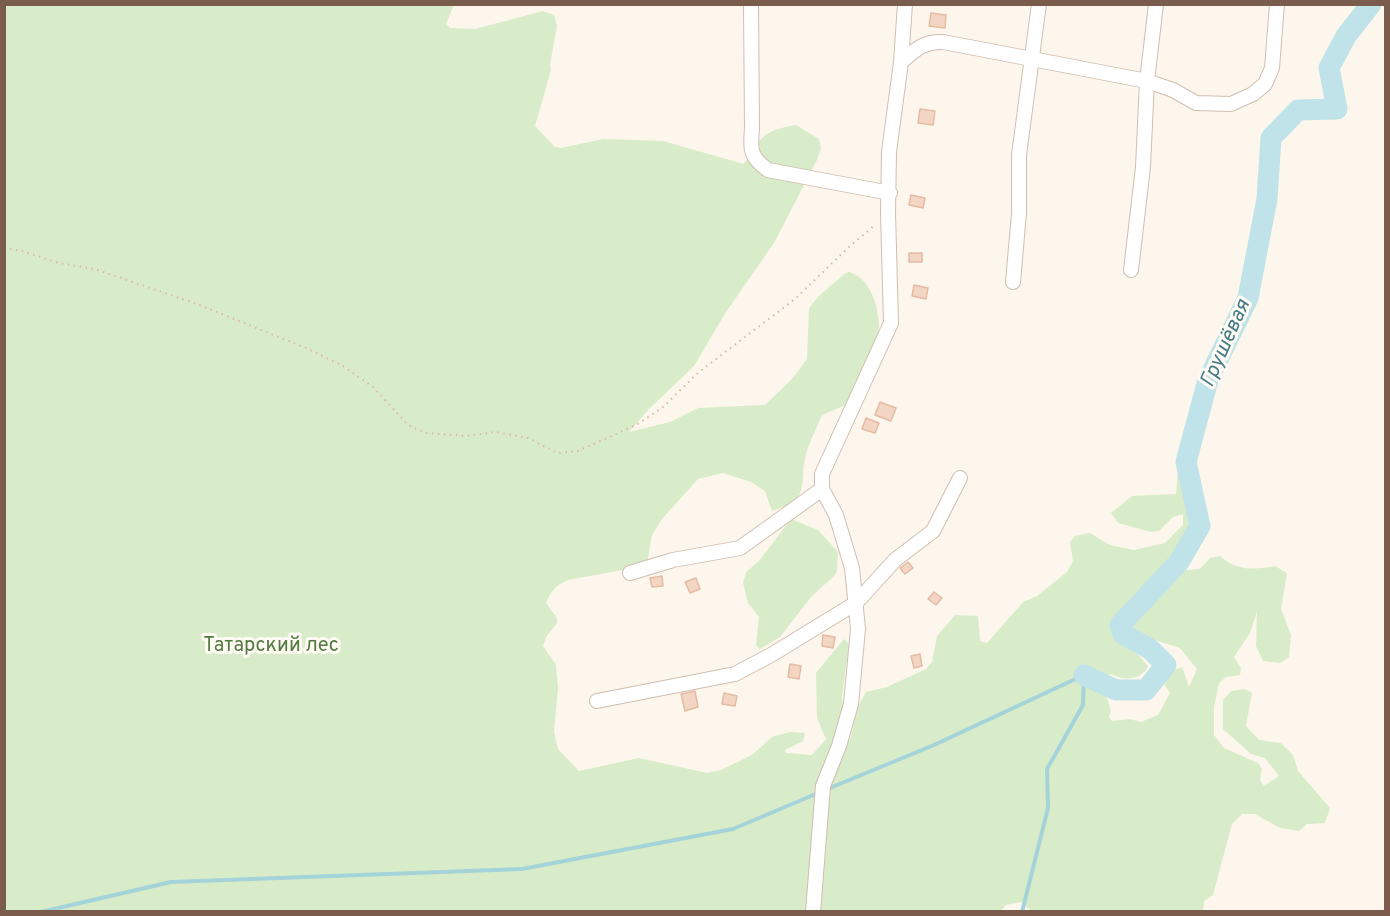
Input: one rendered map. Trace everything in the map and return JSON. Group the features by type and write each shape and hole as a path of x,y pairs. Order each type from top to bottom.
{"street":[{"path":"751,4 752,128 750,147 755,161 768,170 890,193"},
{"path":"813,912 824,786 851,704 858,629 852,568 836,515 822,489 822,474 891,323 888,213 890,152 901,62 905,4"},
{"path":"1013,282 1019,213 1019,155 1039,4"},
{"path":"1131,270 1143,167 1147,81 1156,4"},
{"path":"901,62 921,45 931,41 1147,81 1173,90 1196,103 1231,104 1253,94 1264,84 1272,68 1277,4"},
{"path":"597,701 735,674 771,655 856,603 895,560 933,531 960,478"},
{"path":"630,573 673,560 740,548 822,489"}],"path":[{"path":"4,248 59,263 95,269 197,304 306,348 350,371 373,387 408,425 426,433 466,436 496,432 528,438 557,453 578,451 636,425 662,408 699,372 795,299 888,213"}],"green space":[{"name":"Татарский лес","path":"5,5 454,5 446,24 450,28 475,29 543,11 554,15 557,26 550,64 551,70 535,126 555,147 561,148 603,139 663,141 744,164 759,141 776,130 796,125 819,139 821,148 817,160 774,243 726,312 694,366 649,409 629,432 670,422 698,408 765,405 792,379 807,359 809,308 819,296 849,272 857,275 868,287 879,320 879,328 860,399 822,415 806,454 799,495 793,501 772,511 765,491 751,482 723,473 698,479 662,519 652,535 647,563 633,568 568,580 552,592 546,603 557,618 557,623 546,637 543,646 556,665 558,688 554,732 558,749 579,771 639,758 707,773 721,770 752,755 772,737 790,732 805,733 803,741 785,750 786,753 812,755 826,739 817,718 816,673 844,639 849,644 842,697 845,723 834,755 851,737 857,708 866,692 887,687 926,669 932,662 937,636 955,615 978,616 980,641 987,643 1023,602 1037,596 1067,572 1073,561 1070,542 1075,536 1090,533 1110,545 1134,550 1165,543 1183,525 1183,514 1173,517 1159,531 1151,532 1118,523 1111,513 1132,496 1176,494 1178,469 1191,469 1196,473 1190,507 1201,519 1204,535 1184,566 1187,570 1200,569 1210,558 1220,556 1239,567 1253,569 1275,566 1287,573 1281,609 1291,635 1289,657 1280,663 1263,661 1256,646 1257,612 1250,633 1234,657 1241,668 1240,675 1226,677 1219,683 1214,707 1214,735 1224,748 1258,763 1262,769 1260,780 1264,786 1279,776 1265,758 1251,754 1223,729 1223,700 1231,691 1245,689 1252,693 1246,726 1259,740 1281,743 1293,755 1298,771 1330,808 1325,823 1307,824 1299,831 1280,828 1255,814 1242,814 1232,824 1213,895 1204,901 1203,911 1031,911 1021,902 1006,905 1000,912 5,911","holes":["1142,636 1180,648 1197,669 1189,687 1182,667 1176,669 1164,684 1170,693 1158,715 1141,722 1130,719 1112,721 1109,717 1111,709 1103,685 1106,675 1132,678 1142,674 1148,666 1133,649 1135,640"]},
{"path":"791,519 818,530 838,552 837,571 811,597 780,637 760,649 756,646 759,617 748,603 743,583 746,572 759,561"}],"building":[{"path":"931,13 946,15 945,28 929,26"},
{"path":"920,109 935,111 933,125 918,123"},
{"path":"911,195 925,198 923,208 909,205"},
{"path":"909,253 922,253 922,262 909,262"},
{"path":"914,285 928,288 926,299 912,296"},
{"path":"880,402 896,408 891,421 875,415"},
{"path":"866,418 879,423 875,433 862,429"},
{"path":"908,562 913,568 905,574 900,568"},
{"path":"662,576 663,586 652,587 650,578"},
{"path":"696,578 700,589 690,593 685,582"},
{"path":"934,592 942,598 936,605 928,599"},
{"path":"823,635 835,637 833,648 822,646"},
{"path":"920,654 922,666 914,668 911,656"},
{"path":"790,664 801,666 799,679 788,677"},
{"path":"695,691 698,707 685,711 681,694"},
{"path":"724,693 737,696 735,706 722,704"}],"waterway":[{"name":"Грушёвая","path":"1084,675 1116,690 1146,690 1166,665 1150,649 1123,634 1120,625 1179,562 1200,526 1186,462 1208,380 1248,298 1267,199 1271,138 1298,110 1337,109 1329,68 1346,36 1371,4"},
{"path":"825,790 934,745 1084,675 1083,705 1047,769 1048,808 1022,912"},
{"path":"41,912 171,882 522,869 733,829 818,793"}]}
